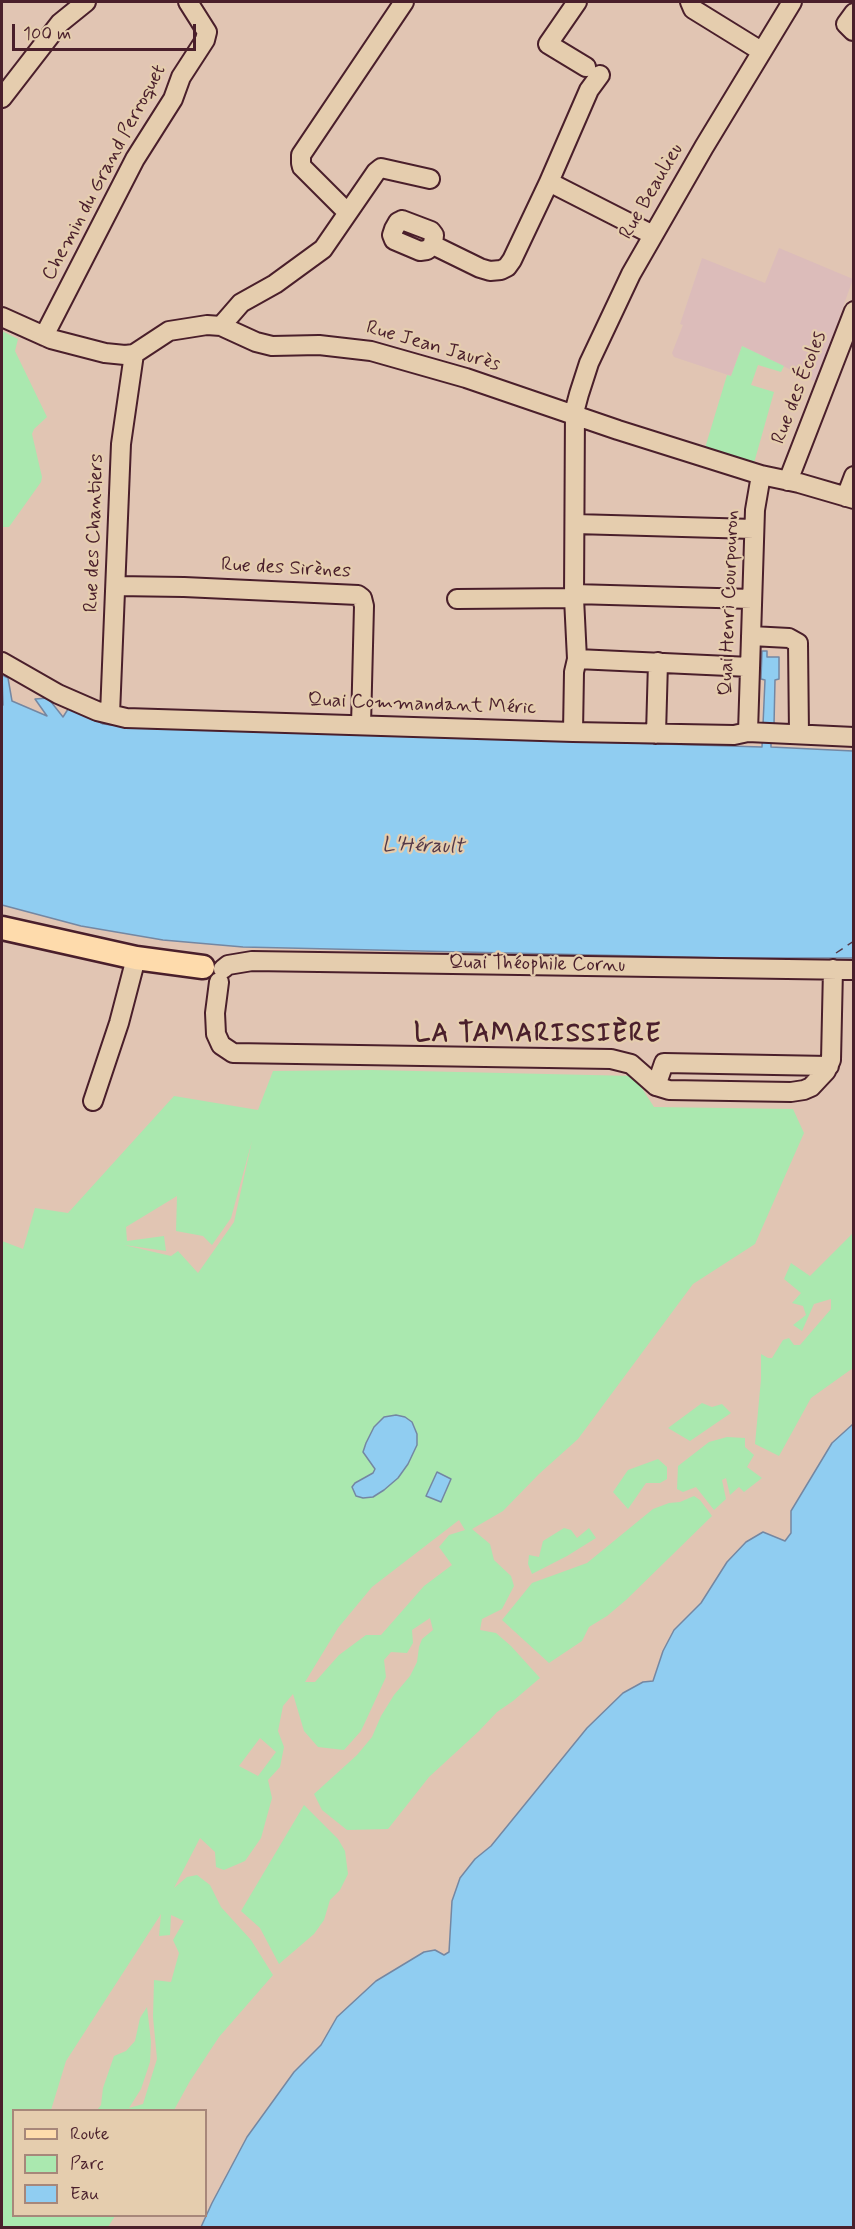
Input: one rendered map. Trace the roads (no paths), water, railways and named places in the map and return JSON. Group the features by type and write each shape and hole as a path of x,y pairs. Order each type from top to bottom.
{"main road":[{"name":"Quai Théophile Cornu","path":"8,927 212,975"}],"street":[{"path":"2,98 60,23 86,2"},
{"name":"Chemin du Grand Perroquet","path":"44,336 135,159 173,99 182,77 205,40 207,32 188,2"},
{"path":"348,212 302,167 300,159 404,2"},
{"path":"433,245 490,271 507,267 512,260 589,90 593,71 548,44 577,2"},
{"path":"690,2 693,9 761,51"},
{"name":"Rue Beaulieu","path":"573,732 574,672 577,659 574,596 575,415 579,393 589,363 631,274 792,2"},
{"path":"853,31 846,24 854,13"},
{"path":"221,326 241,303 275,284 323,249 381,168 430,179"},
{"path":"549,182 653,235"},
{"name":"Rue des Écoles","path":"788,482 854,311"},
{"path":"2,317 44,336 105,353 134,354"},
{"name":"Rue Jean Jaurès","path":"134,354 169,331 207,325 221,326 256,342 272,346 353,347 389,355 466,378 761,475 850,498"},
{"name":"Rue des Chantiers","path":"110,714 121,444 134,354"},
{"name":"Quai Henri Courpouron","path":"761,475 755,510 750,667 761,733"},
{"path":"850,498 854,476"},
{"path":"575,524 754,529"},
{"name":"Rue des Sirènes","path":"116,586 358,595 362,598 364,606 361,725"},
{"path":"457,599 574,596 752,599"},
{"path":"751,636 789,638 798,643 799,735"},
{"path":"577,659 750,667"},
{"name":"Quai Commandant Méric","path":"2,662 58,694 126,718 573,732 734,735 761,733 854,737"},
{"path":"656,734 658,662"},
{"path":"93,1101 119,1023 136,958"},
{"name":"Quai Théophile Cornu","path":"212,975 228,965 252,961 854,970"},
{"path":"212,975 204,1028 212,1052 219,1059 233,1064 254,1061 274,1054 611,1059 631,1064 656,1086 669,1090 791,1092 811,1087 829,1066 833,1054 833,969"},
{"path":"656,1086 664,1063 829,1066"}],"water":[{"name":"L'Hérault","path":"762,651 767,651 767,657 779,657 779,679 775,680 774,725 771,725 771,747 853,751 853,958 728,958 243,947 163,940 81,926 2,905 2,675 8,678 12,701 47,716 35,699 48,698 63,717 70,706 103,724 139,728 762,747 765,680 761,679"},
{"path":"396,1415 412,1422 417,1434 417,1445 408,1464 398,1478 373,1497 356,1496 352,1487 373,1473 375,1469 363,1452 366,1443 374,1427 384,1417"},
{"path":"853,1424 853,2227 201,2227 247,2137 294,2072 321,2045 337,2017 376,1981 424,1952 435,1950 444,1955 449,1952 452,1901 460,1878 475,1859 491,1846 587,1728 623,1693 643,1682 653,1681 663,1651 674,1630 701,1603 727,1562 746,1542 763,1532 785,1541 791,1533 791,1511 832,1443"},
{"path":"437,1472 451,1479 441,1502 426,1496"}],"district":[{"name":"LA TAMARISSIÈRE","path":"538,1036"}]}
